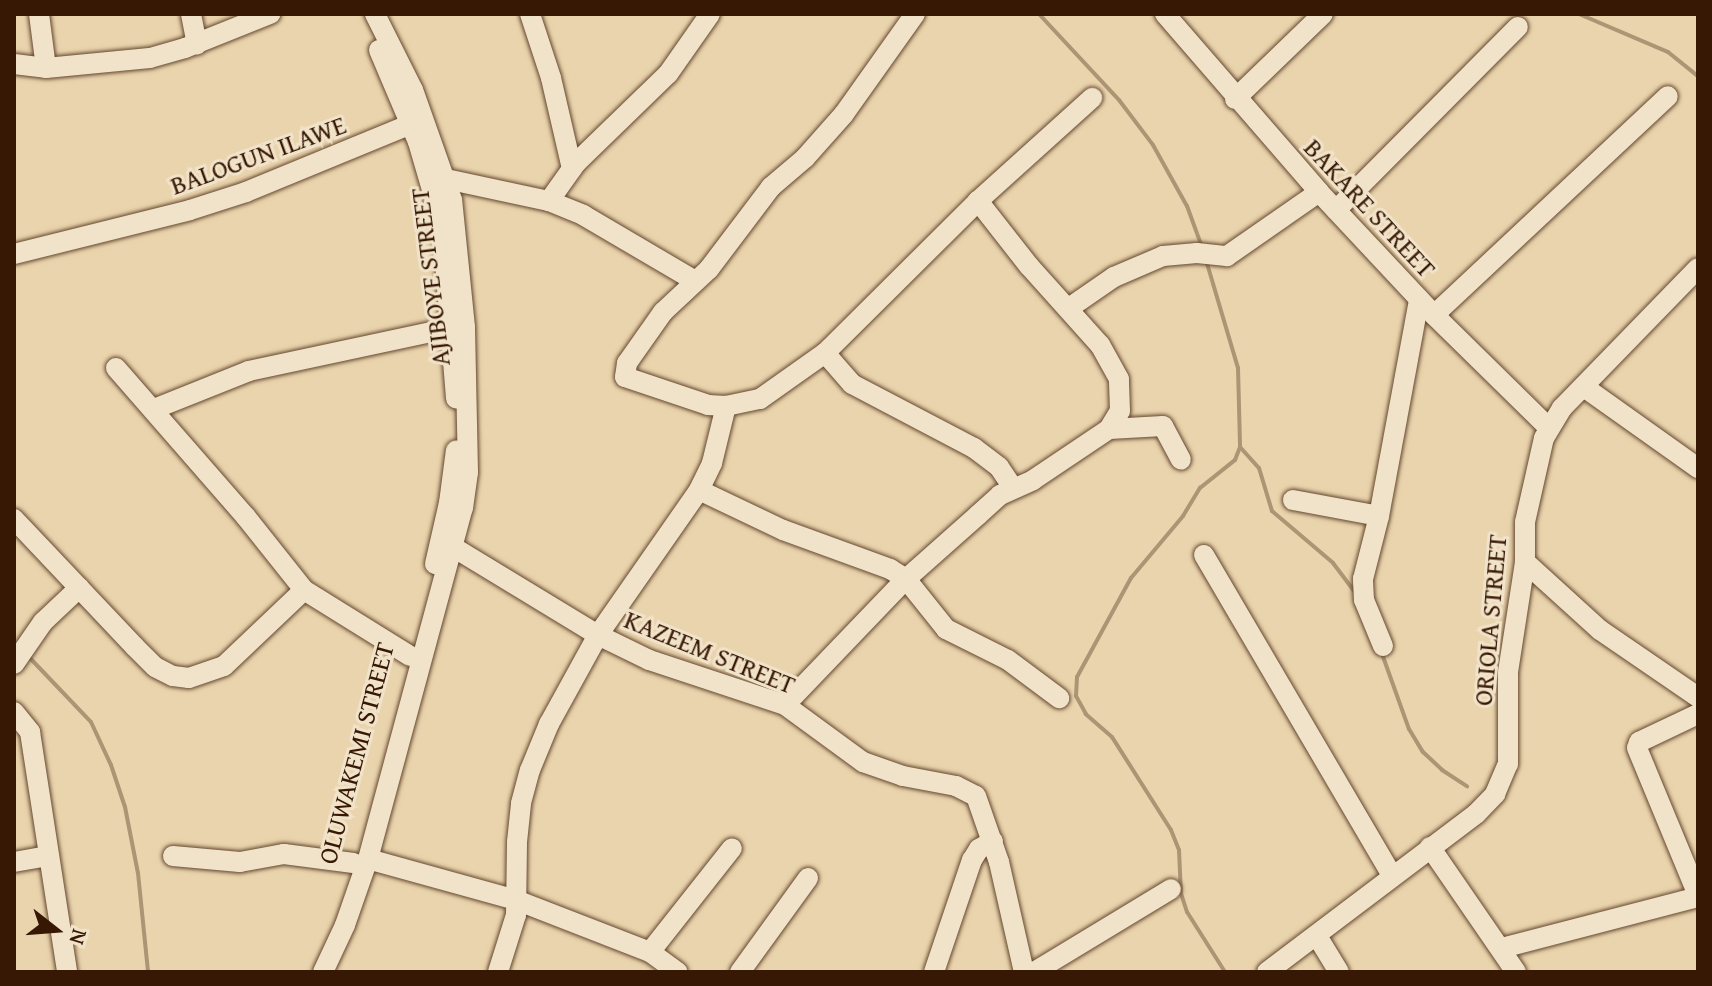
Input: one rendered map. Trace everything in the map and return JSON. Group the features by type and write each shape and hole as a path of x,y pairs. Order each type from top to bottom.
{"street":[{"path":"39,14 46,68"},
{"path":"191,14 197,44"},
{"path":"14,64 46,68 150,58 197,44 270,14"},
{"name":"AJIBOYE STREET","path":"362,14 446,179 460,261 470,437 463,508 446,545"},
{"name":"AJIBOYE STREET","path":"375,14 417,122 442,224 456,400 455,467 446,545"},
{"path":"530,14 551,78 572,169"},
{"path":"549,201 572,169 668,74 710,14"},
{"path":"915,14 844,114 805,158 771,187 709,269 663,312 627,363 625,377 708,405 726,406 760,399 825,353 978,201 1092,98"},
{"name":"BAKARE STREET","path":"1165,14 1235,99 1319,192 1426,307 1548,427"},
{"path":"1235,99 1323,14"},
{"path":"1336,210 1518,27"},
{"path":"1383,646 1364,600 1363,579 1426,307 1668,96"},
{"name":"BALOGUN ILAWE","path":"14,254 232,197 417,122"},
{"path":"446,179 549,201 583,215 694,280"},
{"path":"1069,308 1132,268 1163,256 1227,256 1319,192"},
{"path":"785,705 906,579 1000,495 1033,480 1109,429 1120,411 1119,379 1100,345 1029,266 978,201"},
{"name":"ORIOLA STREET","path":"1267,972 1476,814 1503,779 1508,764 1508,672 1525,562 1530,491 1548,427 1698,268"},
{"path":"154,409 249,371 449,328"},
{"path":"825,353 852,384 974,448 999,467 1013,488"},
{"path":"116,368 154,409 304,590 410,656"},
{"path":"1584,387 1698,468"},
{"path":"498,972 512,934 519,816 530,770 549,724 598,635 699,490 712,463 726,406"},
{"path":"1109,429 1163,426 1181,460"},
{"path":"699,490 783,530 867,560 906,579 946,629 1017,665 1059,698"},
{"path":"1293,500 1379,516"},
{"path":"14,519 155,667 173,676 189,678 224,666 304,590"},
{"name":"KAZEEM STREET","path":"446,545 598,635 694,677 785,705 863,762 903,776 967,790 982,806 993,841 1024,972"},
{"name":"OLUWAKEMI STREET","path":"323,972 345,925 410,656 446,545"},
{"name":"OLUWAKEMI STREET","path":"309,972 360,861 446,545"},
{"path":"1204,555 1392,875"},
{"path":"1525,562 1600,630 1698,697"},
{"path":"14,662 28,641 79,588"},
{"path":"14,712 30,732 67,972"},
{"path":"1502,948 1698,896 1637,748 1639,742 1698,714"},
{"path":"934,972 972,860 979,849 993,841"},
{"path":"1430,847 1516,972"},
{"path":"173,856 240,862 284,854 360,861 516,900 662,964 732,848"},
{"path":"14,862 48,856"},
{"path":"740,972 808,878"},
{"path":"1034,972 1171,889"},
{"path":"1317,936 1339,972"}],"waterway":[{"path":"1039,14 1119,100 1153,145 1187,206 1202,247"},
{"path":"1579,14 1668,52 1698,76"},
{"path":"1206,260 1238,368 1240,447 1259,468 1272,511 1333,563 1355,592"},
{"path":"1225,972 1187,912 1181,894 1179,850 1171,830 1112,737 1086,714 1076,696 1077,677 1131,578 1183,516 1200,488 1235,460 1240,447"},
{"path":"1381,651 1409,729 1423,752 1442,770 1467,786"},
{"path":"28,656 91,722 111,765 125,807 138,873 148,972"}]}
